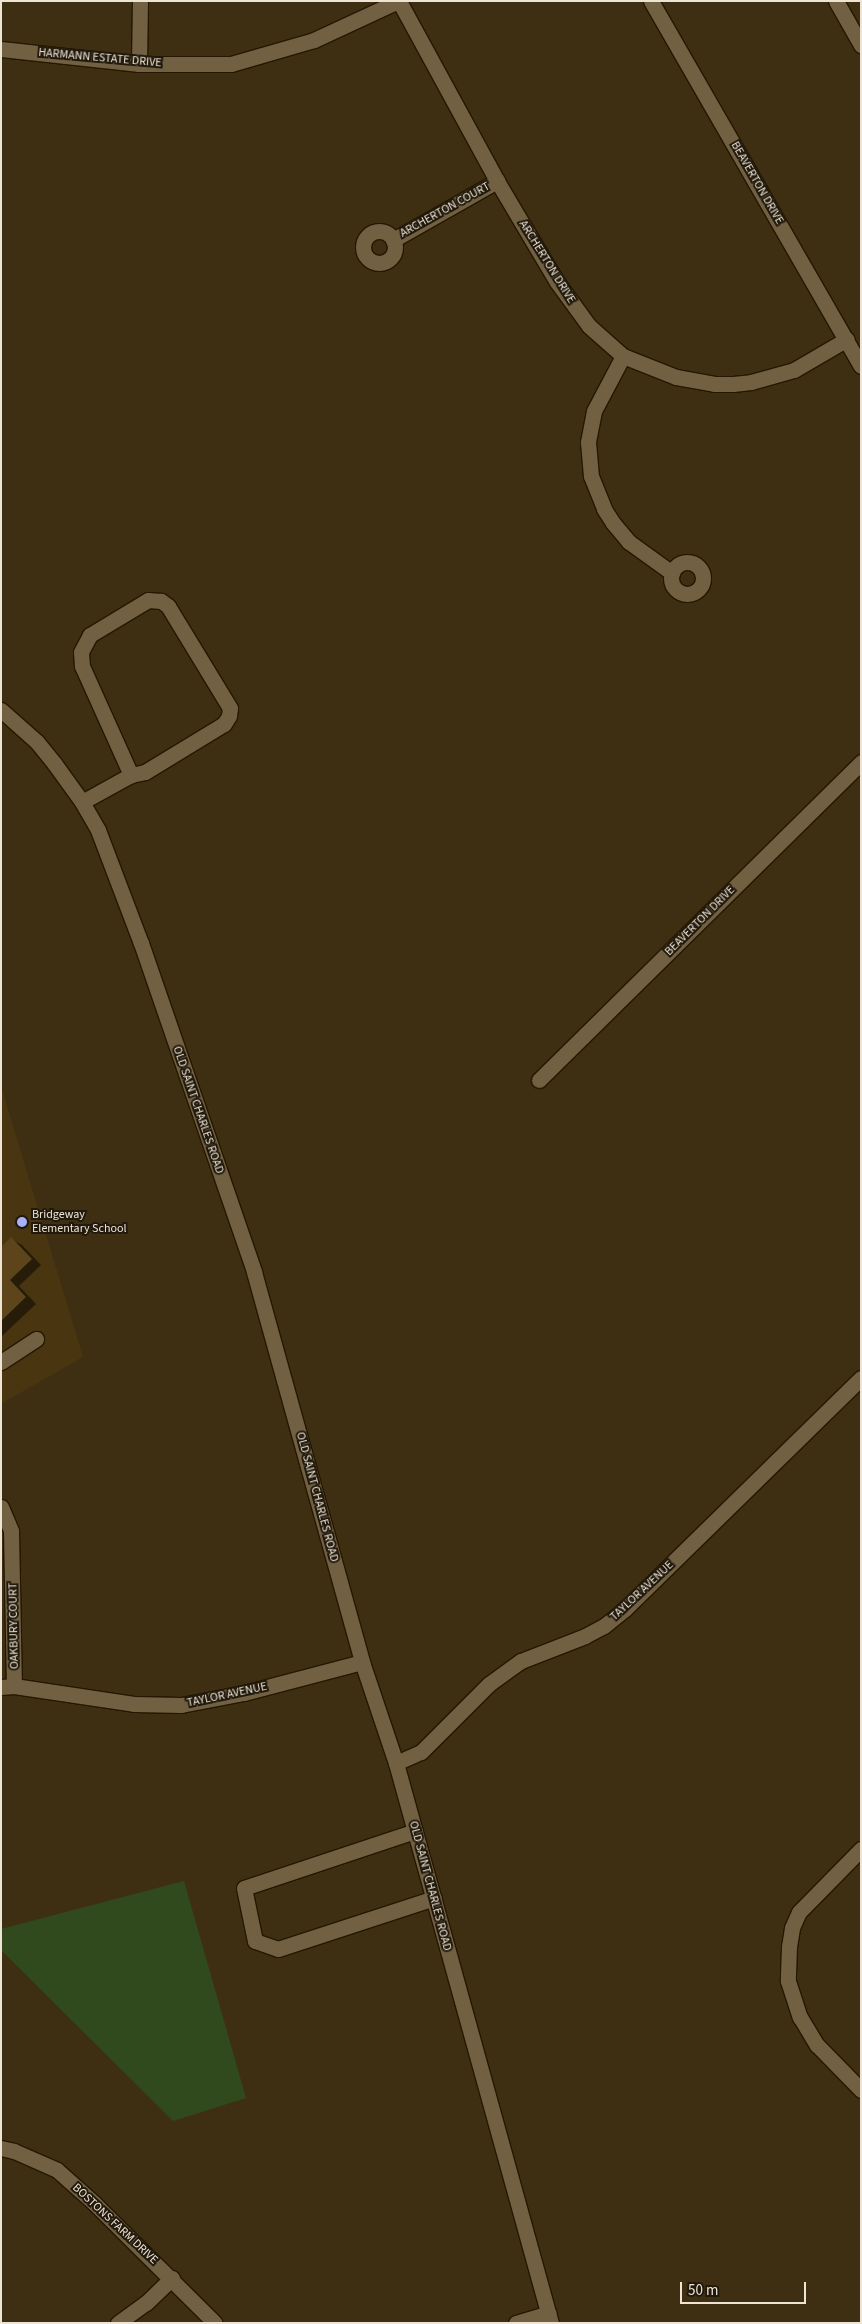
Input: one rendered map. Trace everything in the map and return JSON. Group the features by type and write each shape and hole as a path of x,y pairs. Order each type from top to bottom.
{"street":[{"path":"138,64 140,1"},
{"name":"HARMANN ESTATE DRIVE","path":"1,49 138,64 231,64 314,40 399,1"},
{"name":"ARCHERTON DRIVE","path":"399,1 497,181 556,282 589,326 623,356 676,377 714,384 733,384 751,382 794,370 847,339"},
{"name":"BEAVERTON DRIVE","path":"652,1 861,366"},
{"path":"836,1 861,45"},
{"name":"ARCHERTON COURT","path":"393,240 497,181"},
{"path":"623,356 594,411 588,442 591,476 604,509 613,523 629,542 672,573"},
{"path":"82,802 131,775 145,772 224,724 229,716 230,708 168,606 161,601 148,600 90,635 81,652 82,666 131,775"},
{"name":"OLD SAINT CHARLES ROAD","path":"1,710 36,742 82,802 110,857 254,1272 362,1662 396,1763 550,2318"},
{"name":"BEAVERTON DRIVE","path":"539,1080 861,762"},
{"path":"1,1362 36,1339"},
{"name":"TAYLOR AVENUE","path":"396,1763 421,1752 489,1684 521,1661 585,1636 604,1626 625,1609 861,1378"},
{"name":"OAKBURY COURT","path":"1,1507 11,1531 8,1687"},
{"name":"TAYLOR AVENUE","path":"8,1687 134,1704 181,1705 244,1693 362,1662"},
{"path":"415,1832 244,1888 255,1941 278,1949 434,1898"},
{"path":"861,1849 799,1912 792,1928 788,1981 800,2017 817,2045 861,2090"},
{"name":"BOSTONS FARM DRIVE","path":"1,2148 14,2151 57,2170 172,2278 215,2323"},
{"path":"118,2323 146,2303 172,2278"},
{"path":"516,2323 550,2318"}],"shaded area":[{"name":"Bridgeway Elementary School","path":"1,1086 83,1357 1,1404"}],"green space":[{"path":"184,1881 246,2098 173,2121 1,1950 1,1929"}],"building":[{"path":"11,1237 32,1259 10,1280 26,1297 1,1321 1,1247"}],"place":[{"name":"Bridgeway Elementary School","path":"22,1222"}]}
